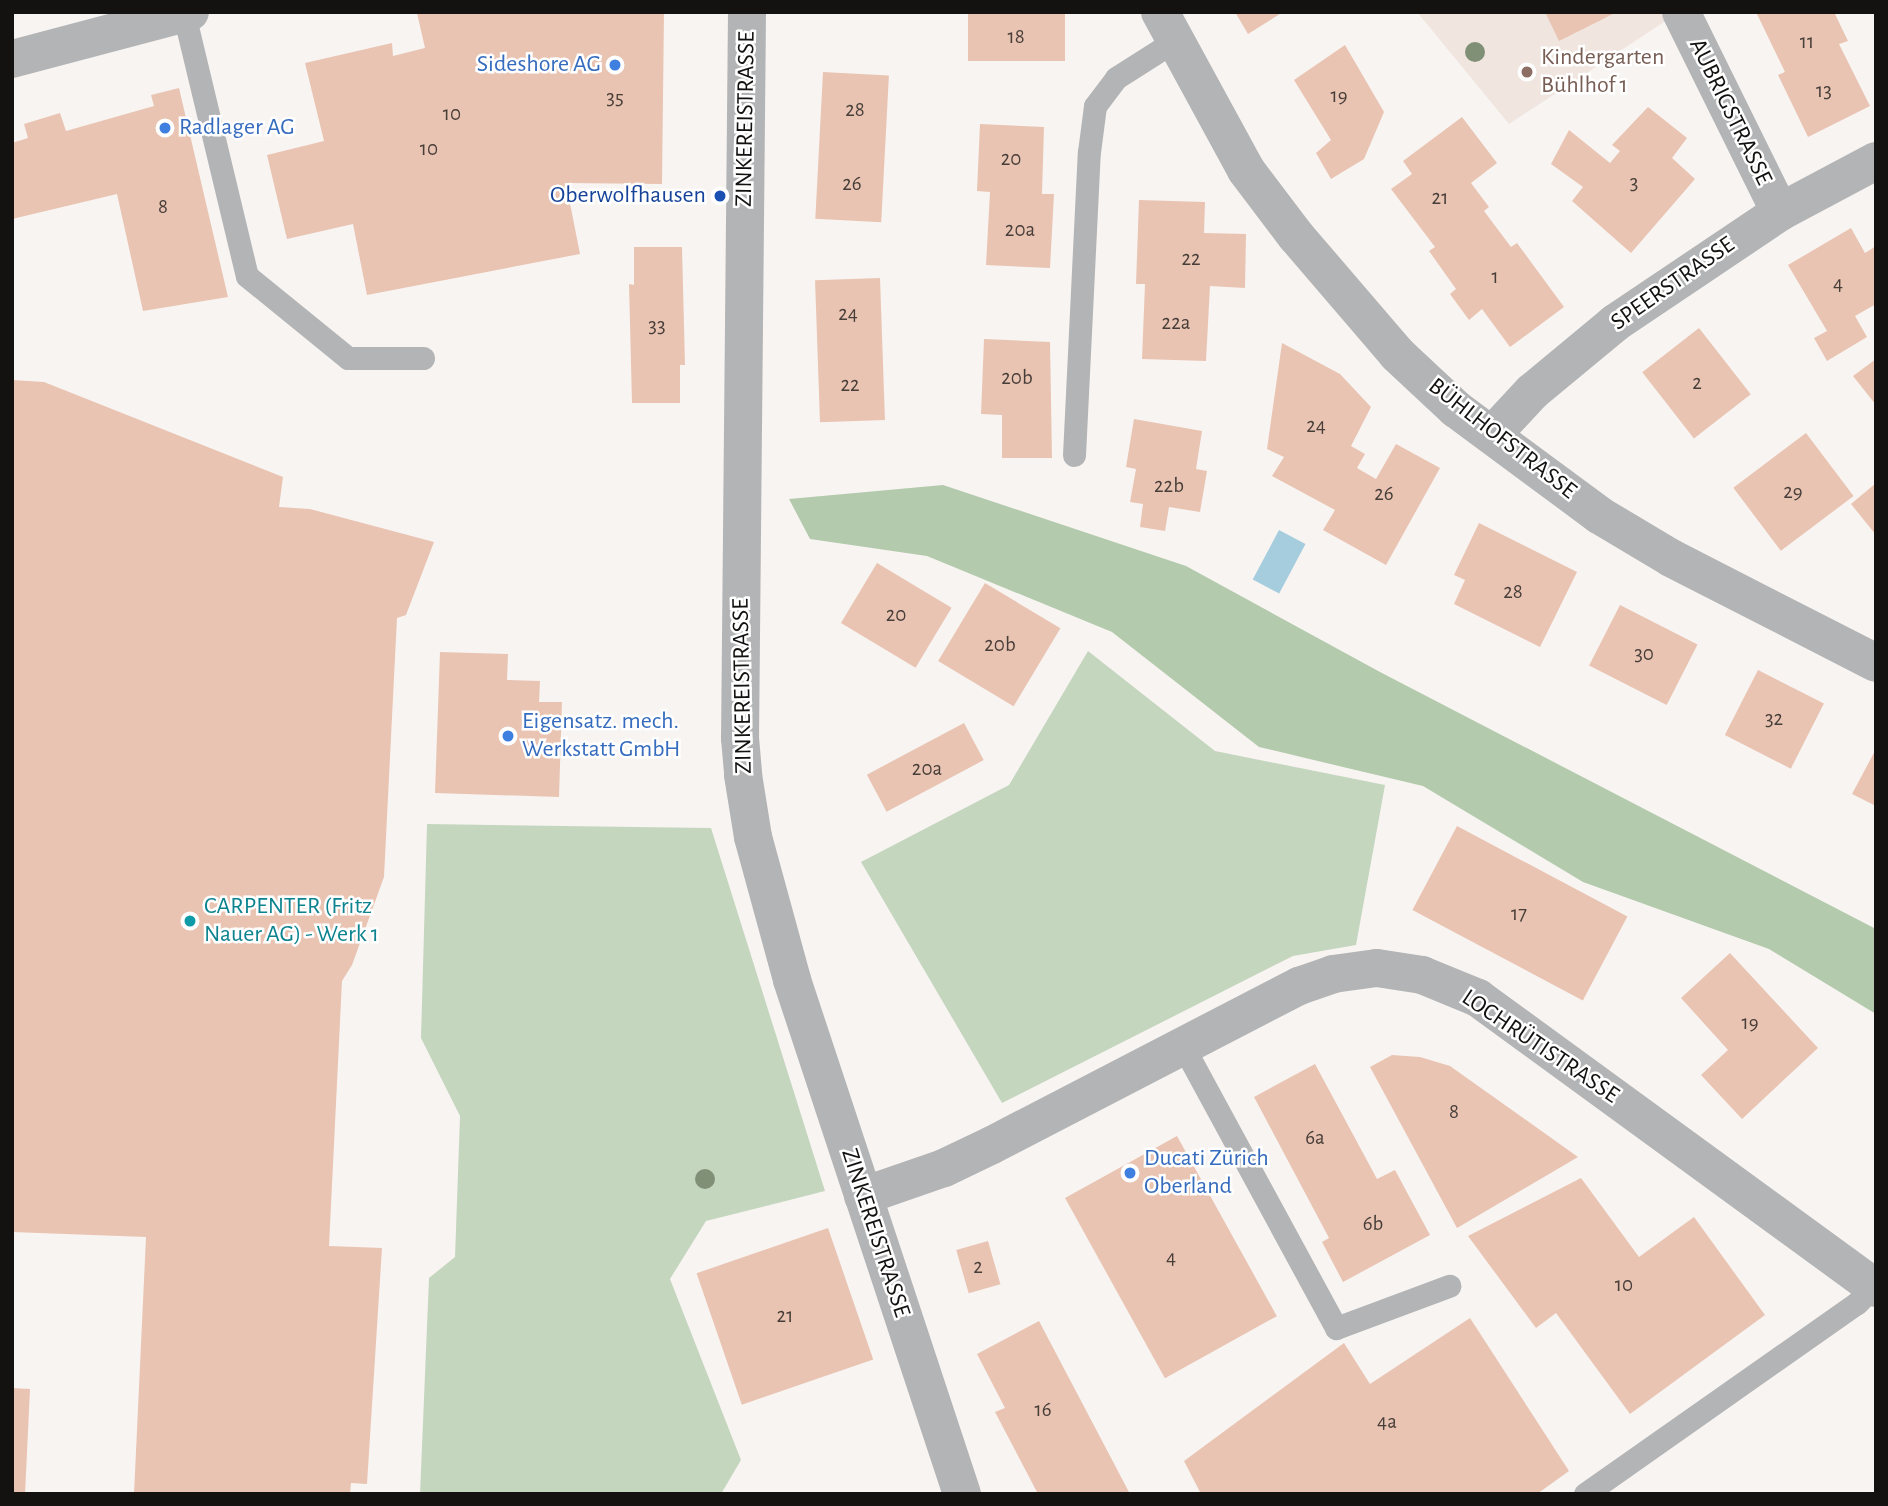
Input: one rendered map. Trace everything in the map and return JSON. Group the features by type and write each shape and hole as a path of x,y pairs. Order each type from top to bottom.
{"street":[{"name":"ZINKEREISTRASSE","path":"747,12 740,738 743,775 753,836 771,910 962,1494"},
{"name":"AUBRIGSTRASSE","path":"1681,12 1780,212"},
{"path":"12,59 187,13"},
{"name":"BÜHLHOFSTRASSE","path":"1167,27 1246,170 1296,236 1397,354 1456,409 1599,515 1661,552 1876,663"},
{"name":"SPEERSTRASSE","path":"1492,435 1532,392 1615,323 1780,212 1876,161"},
{"name":"LOCHRÜTISTRASSE","path":"863,1196 944,1168 1299,986 1333,974 1377,968 1422,975 1478,999 1875,1287"}],"lane":[{"path":"187,13 247,276 348,358 424,358"},
{"name":"BÜHLHOFSTRASSE","path":"1074,455 1088,152 1095,106 1116,78 1167,27"},
{"path":"1183,1046 1336,1328 1449,1286"},
{"path":"1585,1494 1857,1303 1875,1287"}],"shaded area":[{"name":"Kindergarten Bühlhof 1","path":"1417,12 1664,12 1667,20 1509,124"}],"green space":[{"path":"943,485 1186,566 1380,672 1876,929 1876,1014 1769,949 1583,882 1423,786 1259,747 1112,632 927,556 810,539 789,499"},
{"path":"1088,651 1215,751 1385,785 1356,945 1293,956 1002,1103 861,862 1009,785"},
{"path":"427,824 711,828 825,1191 706,1221 670,1279 741,1460 721,1494 420,1494 429,1278 455,1257 460,1116 421,1038"}],"water":[{"path":"1279,530 1305,544 1279,594 1253,579"}],"building":[{"path":"421,12 664,12 662,184 566,183 580,254 367,295 353,224 287,239 267,155 324,141 305,63 392,43 393,56 425,48 417,13"},
{"path":"968,12 1065,12 1065,61 968,61"},
{"path":"1235,12 1283,12 1248,34"},
{"path":"1545,12 1617,12 1559,41"},
{"path":"1756,12 1834,12 1848,41 1839,44 1870,106 1808,137 1778,75 1785,72"},
{"path":"1345,45 1384,112 1364,159 1331,179 1316,153 1331,140 1294,80"},
{"path":"823,72 889,75 881,222 815,219"},
{"path":"179,88 228,297 143,311 117,194 12,219 12,143 28,138 24,124 60,113 66,131 154,106 151,95"},
{"path":"1648,107 1687,138 1672,158 1695,179 1631,253 1572,201 1583,187 1551,164 1569,130 1610,163 1620,151 1612,145"},
{"path":"1462,117 1497,163 1471,183 1489,207 1484,211 1511,247 1517,243 1564,307 1510,347 1482,309 1469,320 1450,294 1456,289 1429,251 1435,247 1391,189 1412,174 1403,161"},
{"path":"980,124 1044,127 1042,194 1054,194 1050,268 986,265 990,192 977,191"},
{"path":"1139,200 1205,202 1204,233 1246,234 1245,288 1210,286 1206,361 1142,359 1145,284 1136,284"},
{"path":"1851,228 1865,253 1876,246 1876,304 1855,316 1867,337 1827,361 1814,338 1827,331 1788,265"},
{"path":"634,247 682,247 685,365 680,365 680,403 632,403 629,284 634,285"},
{"path":"880,278 885,420 820,422 815,280"},
{"path":"1699,328 1751,394 1694,439 1642,372"},
{"path":"984,339 1050,342 1052,458 1002,458 1002,415 981,414"},
{"path":"1282,343 1340,374 1371,407 1351,446 1365,454 1357,468 1376,479 1396,444 1440,468 1386,565 1323,530 1335,510 1272,476 1284,457 1267,449"},
{"path":"1876,359 1876,405 1853,376"},
{"name":"CARPENTER (Fritz Nauer AG) - Werk 1","path":"12,380 44,382 283,477 279,507 310,509 434,542 406,615 397,618 384,877 352,965 342,981 329,1246 382,1248 367,1484 351,1483 350,1494 134,1494 146,1237 12,1232"},
{"path":"1134,419 1202,431 1196,469 1207,471 1200,512 1169,507 1165,531 1140,527 1143,504 1130,502 1136,469 1126,467"},
{"path":"1806,433 1854,496 1781,551 1733,488"},
{"path":"1876,483 1876,535 1851,504"},
{"path":"1479,523 1577,572 1540,647 1454,604 1465,580 1454,575"},
{"path":"877,563 952,608 916,668 841,623"},
{"path":"985,583 1060,628 1014,706 938,661"},
{"path":"1620,605 1698,644 1667,705 1589,666"},
{"path":"440,652 508,654 507,680 540,681 539,702 562,702 559,797 435,793"},
{"path":"1758,670 1824,704 1791,769 1725,735"},
{"path":"964,723 984,760 887,812 867,775"},
{"path":"1876,749 1876,806 1852,794"},
{"path":"1457,826 1627,917 1583,1000 1412,910"},
{"path":"1730,953 1818,1048 1742,1119 1701,1075 1728,1050 1681,998"},
{"path":"1392,1055 1420,1057 1450,1066 1578,1157 1457,1228 1370,1067"},
{"path":"1315,1064 1377,1179 1395,1170 1430,1235 1343,1282 1322,1242 1329,1238 1254,1097"},
{"path":"1177,1136 1277,1316 1165,1378 1065,1198"},
{"path":"1581,1178 1639,1257 1694,1217 1765,1315 1630,1414 1556,1313 1536,1328 1468,1236"},
{"path":"828,1228 873,1359 742,1405 697,1273"},
{"path":"988,1241 1000,1284 969,1293 956,1250"},
{"path":"1470,1318 1569,1471 1537,1494 1201,1494 1184,1461 1344,1343 1370,1384"},
{"path":"1039,1321 1130,1494 1038,1494 995,1412 1005,1408 977,1354"},
{"path":"12,1388 30,1389 25,1494 12,1494"}],"place":[{"name":"Sideshore AG","path":"615,65"},
{"name":"Kindergarten Bühlhof 1","path":"1527,72"},
{"name":"Radlager AG","path":"165,128"},
{"name":"Oberwolfhausen","path":"720,196"},
{"name":"Eigensatz. mech. Werkstatt GmbH","path":"508,736"},
{"name":"CARPENTER (Fritz Nauer AG) - Werk 1","path":"190,921"},
{"name":"Ducati Zürich Oberland","path":"1130,1173"}]}
